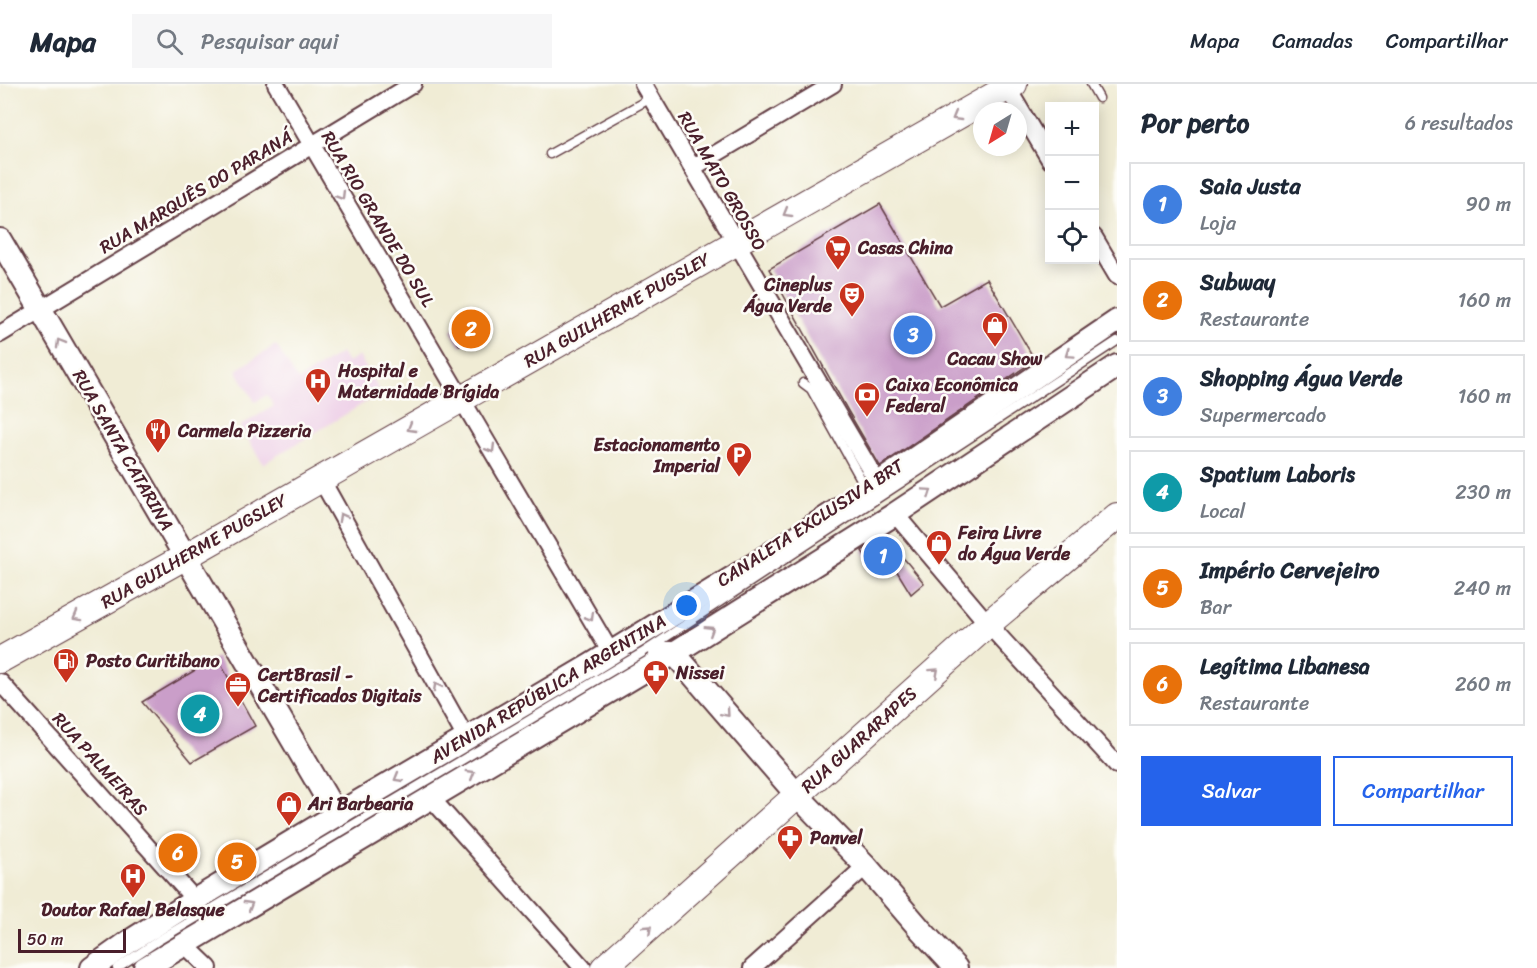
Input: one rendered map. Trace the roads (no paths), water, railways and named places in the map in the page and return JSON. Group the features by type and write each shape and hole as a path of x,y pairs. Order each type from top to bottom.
{"main road":[{"name":"RUA GUILHERME PUGSLEY","path":"0,660 462,399 1009,85"},
{"name":"RUA GUARARAPES","path":"604,968 988,624 1117,516"}],"street":[{"name":"RUA RIO GRANDE DO SUL","path":"276,84 611,653"},
{"name":"RUA MARQUÊS DO PARANÁ","path":"0,334 413,84"},
{"path":"692,168 833,84"},
{"path":"1009,85 1048,156"},
{"name":"RUA MATO GROSSO","path":"647,91 736,242 873,487"},
{"name":"RUA SANTA CATARINA","path":"0,240 336,814"},
{"path":"1099,244 1117,276"},
{"name":"AVENIDA REPÚBLICA ARGENTINA","path":"92,968 130,941 336,814 611,653 758,562 873,487 1117,321"},
{"name":"AVENIDA REPÚBLICA ARGENTINA","path":"145,968 674,653 895,514 1117,366"},
{"path":"321,479 466,738"},
{"path":"895,514 988,624 1117,765"},
{"path":"611,653 674,653 797,795 866,866 956,968"},
{"name":"RUA PALMEIRAS","path":"0,682 195,900"},
{"path":"431,798 583,968"},
{"path":"753,968 866,866"},
{"path":"184,944 209,968"}],"lane":[{"path":"1091,84 1099,98"},
{"path":"550,154 647,91"},
{"name":"CANALETA EXCLUSIVA BRT","path":"117,968 159,940 642,653 1117,341"},
{"path":"803,382 811,389 873,487"}],"place":[{"name":"Casas China","path":"838,271"},
{"name":"Cineplus Água Verde","path":"852,318"},
{"name":"Subway","path":"471,329"},
{"name":"Shopping Água Verde","path":"913,335"},
{"name":"Cacau Show","path":"995,348"},
{"name":"Hospital e Maternidade Brígida","path":"318,404"},
{"name":"Caixa Econômica Federal","path":"867,418"},
{"name":"Carmela Pizzeria","path":"158,454"},
{"name":"Estacionamento Imperial","path":"739,478"},
{"name":"Saia Justa","path":"883,556"},
{"name":"Feira Livre do Água Verde","path":"939,566"},
{"name":"Posto Curitibano","path":"66,684"},
{"name":"Nissei","path":"656,696"},
{"name":"CertBrasil - Certificados Digitais","path":"238,708"},
{"name":"Spatium Laboris","path":"200,714"},
{"name":"Ari Barbearia","path":"289,827"},
{"name":"Legítima Libanesa","path":"178,853"},
{"name":"Panvel","path":"790,861"},
{"name":"Império Cervejeiro","path":"237,862"},
{"name":"Doutor Rafael Belasque","path":"133,899"}]}
